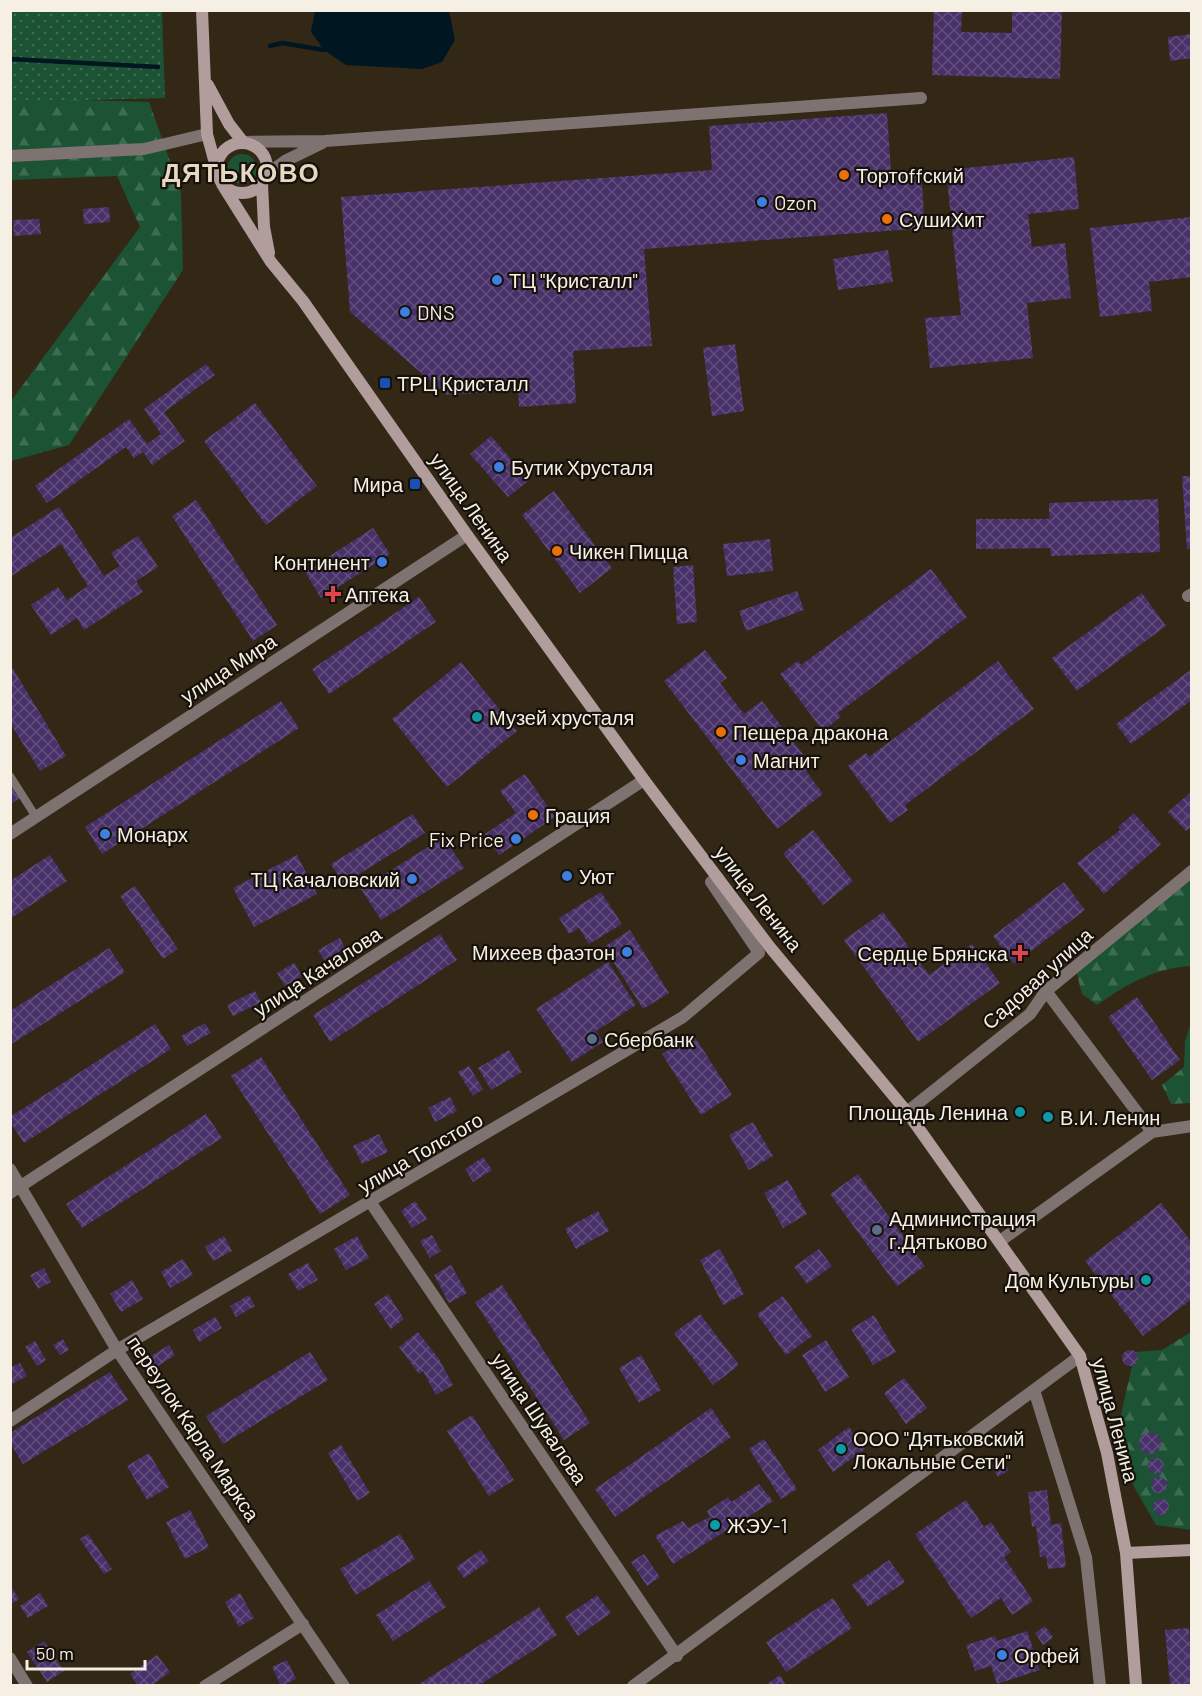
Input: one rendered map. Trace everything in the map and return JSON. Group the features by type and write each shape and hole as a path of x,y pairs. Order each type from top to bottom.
{"main road":[{"path":"202,10 207,134 216,169 222,184 235,193 242,194 257,189 265,179"},
{"path":"206,81 229,124 243,142"},
{"path":"216,169 221,153 234,143 243,142 254,145 262,152 267,163 264,227 271,262"},
{"name":"улица Ленина","path":"222,184 271,262 303,301 467,535 644,780 769,946 907,1112 1080,1356 1107,1453 1126,1553 1136,1686"},
{"path":"1126,1553 1191,1550"}],"street":[{"path":"243,142 325,141 921,98"},
{"path":"10,156 144,150 207,134"},
{"path":"265,179 285,161 325,141"},
{"name":"улица Мира","path":"10,834 467,535"},
{"name":"улица Качалова","path":"10,1193 644,780"},
{"name":"Садовая улица","path":"907,1112 1030,1014 1046,991 1191,871"},
{"name":"улица Толстого","path":"10,1421 117,1350 371,1203 683,1017 759,953 711,882 717,878"},
{"path":"1046,991 1152,1132"},
{"path":"1000,1241 1152,1132 1191,1126"},
{"name":"переулок Карла Маркса","path":"10,1169 117,1350 344,1686"},
{"name":"улица Шувалова","path":"371,1203 677,1656"},
{"path":"633,1686 677,1656 1080,1356"},
{"path":"1034,1390 1086,1557 1100,1686"},
{"path":"205,1686 303,1624"},
{"path":"10,1658 27,1686"}],"lane":[{"path":"10,776 36,817"}],"green space":[{"path":"10,11 162,11 165,98 11,102"},
{"path":"11,98 149,102 181,192 183,270 69,445 11,461 11,401 140,227 117,176 11,180"},
{"path":"242,154 253,158 257,169 253,180 242,184 231,180 227,169 231,158"},
{"path":"1191,875 1191,966 1165,970 1141,978 1097,1005 1082,994 1076,971"},
{"path":"1191,1023 1191,1103 1171,1104 1162,1085 1184,1067 1185,1041"},
{"path":"1191,1332 1191,1530 1156,1525 1133,1485 1120,1419 1135,1352 1162,1350"}],"water":[{"path":"315,11 449,11 455,40 442,62 422,69 346,65 324,50 311,32"}],"building":[{"path":"934,10 962,10 961,32 1012,33 1012,10 1062,10 1060,79 932,75"},
{"path":"1192,34 1192,58 1170,61 1168,37"},
{"name":"ТЦ \"Кристалл\"","path":"887,113 891,172 921,170 925,228 644,249 652,346 573,351 576,403 519,407 518,390 447,395 350,312 341,197 712,170 709,126"},
{"path":"1074,157 1079,209 1028,214 1032,247 1065,243 1071,298 1027,303 1033,358 930,368 925,318 961,315 946,170"},
{"path":"109,207 110,222 84,224 83,209"},
{"path":"1192,217 1192,277 1149,282 1152,311 1100,317 1090,228"},
{"path":"39,219 41,234 14,236 13,220"},
{"path":"888,250 893,282 838,290 833,259"},
{"path":"735,344 744,411 712,416 703,348"},
{"path":"206,364 215,375 164,412 185,441 152,465 143,452 134,458 126,447 47,503 35,486 129,419 147,444 161,434 144,409"},
{"path":"255,403 317,486 266,525 204,441"},
{"name":"Бутик Хрусталя","path":"491,436 529,480 508,497 470,454"},
{"path":"1182,476 1192,476 1192,549 1187,549"},
{"path":"554,491 612,568 580,593 522,515"},
{"path":"1158,499 1160,552 1051,556 1050,548 976,549 976,519 1049,519 1049,503"},
{"path":"196,500 277,625 253,641 172,516"},
{"path":"59,507 104,576 120,566 111,553 138,536 158,567 136,581 143,592 84,630 77,618 51,635 31,605 58,587 67,600 88,586 61,544 10,577 10,538"},
{"path":"373,528 390,554 321,598 305,572"},
{"path":"770,539 773,571 727,576 723,544"},
{"path":"693,565 697,622 677,624 673,567"},
{"path":"931,569 967,617 838,713 841,717 823,731 780,674 798,661 801,665"},
{"path":"797,591 804,610 746,631 739,611"},
{"path":"1142,593 1166,626 1077,691 1052,658"},
{"path":"419,597 436,622 329,694 312,669"},
{"path":"705,650 727,678 720,683 744,714 762,701 812,766 806,771 823,794 777,829 664,681"},
{"path":"998,661 1034,709 905,805 908,810 890,823 848,766 866,753 869,757"},
{"path":"461,662 517,731 447,787 392,719"},
{"path":"10,664 66,756 40,771 10,723"},
{"path":"1192,669 1192,700 1131,744 1116,724"},
{"path":"281,701 299,728 102,854 85,827"},
{"name":"Грация","path":"525,774 555,817 499,855 485,834 516,813 500,791"},
{"path":"10,783 20,798 10,804"},
{"path":"1192,791 1192,826 1186,831 1168,812"},
{"path":"1134,813 1161,844 1104,894 1077,863 1120,830 1118,827"},
{"path":"413,814 425,833 343,884 331,864"},
{"path":"813,830 853,881 823,905 783,853"},
{"name":"ТЦ Качаловский","path":"444,837 464,868 381,920 361,889"},
{"path":"50,855 67,881 10,919 10,881"},
{"path":"297,855 317,894 254,927 233,888"},
{"path":"1064,882 1085,910 1014,964 993,936"},
{"path":"135,886 178,949 163,959 120,896"},
{"path":"601,892 622,924 589,944 579,928 569,934 559,918"},
{"path":"883,912 929,975 972,944 1000,983 918,1042 844,940"},
{"path":"630,930 669,993 643,1009 604,947"},
{"path":"440,934 457,960 330,1042 313,1015"},
{"path":"340,938 345,948 324,960 318,950"},
{"path":"109,948 125,972 10,1045 10,1011"},
{"path":"608,962 636,1005 596,1031 603,1042 572,1062 536,1009"},
{"path":"294,963 302,976 285,986 277,973"},
{"path":"255,991 261,1002 233,1016 227,1005"},
{"path":"1137,997 1180,1060 1152,1080 1108,1017"},
{"path":"205,1023 211,1033 187,1046 181,1036"},
{"path":"155,1024 171,1049 24,1143 10,1122 10,1117"},
{"path":"693,1034 732,1095 701,1115 662,1054"},
{"path":"509,1050 522,1072 491,1090 478,1068"},
{"path":"261,1057 350,1195 320,1214 231,1076"},
{"path":"469,1066 483,1089 473,1096 458,1072"},
{"path":"450,1097 457,1111 435,1122 428,1108"},
{"path":"206,1114 222,1138 82,1228 66,1204"},
{"path":"753,1122 773,1156 749,1170 729,1135"},
{"path":"379,1134 388,1152 362,1164 353,1146"},
{"path":"483,1157 492,1170 473,1182 465,1169"},
{"name":"Администрация г.Дятьково","path":"858,1174 925,1266 897,1286 830,1194"},
{"path":"788,1180 807,1214 783,1228 764,1193"},
{"path":"415,1201 427,1219 412,1228 401,1211"},
{"name":"Дом Культуры","path":"1161,1203 1192,1243 1192,1299 1143,1336 1085,1261"},
{"path":"598,1211 609,1231 576,1249 565,1229"},
{"path":"432,1235 441,1251 430,1258 420,1241"},
{"path":"224,1236 232,1251 213,1261 205,1247"},
{"path":"357,1236 369,1258 346,1270 334,1249"},
{"path":"720,1249 744,1294 723,1305 700,1260"},
{"path":"819,1249 832,1266 807,1284 794,1267"},
{"path":"183,1259 193,1275 170,1288 161,1272"},
{"path":"308,1263 318,1280 298,1291 288,1274"},
{"path":"451,1265 467,1293 449,1303 434,1275"},
{"path":"44,1268 51,1282 38,1289 30,1275"},
{"path":"132,1280 143,1299 121,1312 110,1294"},
{"path":"502,1285 590,1423 564,1440 475,1302"},
{"path":"388,1294 404,1319 391,1329 374,1304"},
{"path":"249,1295 255,1306 236,1317 230,1306"},
{"path":"783,1296 812,1336 786,1355 757,1314"},
{"path":"700,1314 739,1365 713,1385 674,1333"},
{"path":"874,1315 896,1352 873,1365 851,1329"},
{"path":"215,1317 222,1328 199,1342 193,1330"},
{"path":"418,1332 439,1359 453,1385 436,1395 423,1371 419,1374 399,1347"},
{"path":"63,1339 69,1350 60,1355 53,1345"},
{"path":"826,1340 849,1377 825,1392 802,1355"},
{"path":"35,1341 46,1360 37,1366 25,1347"},
{"path":"169,1345 175,1355 155,1368 148,1358"},
{"path":"1130,1350 1136,1352 1138,1358 1136,1364 1130,1366 1124,1364 1122,1358 1124,1352"},
{"path":"310,1352 328,1380 223,1444 206,1416"},
{"path":"641,1355 661,1390 639,1403 619,1368"},
{"path":"20,1363 27,1376 10,1385 10,1368"},
{"path":"110,1372 128,1400 23,1464 10,1443 10,1433"},
{"path":"904,1378 927,1408 906,1424 884,1393"},
{"path":"711,1408 731,1437 615,1517 595,1489"},
{"path":"472,1415 514,1480 489,1496 447,1431"},
{"name":"ООО \"Дятьковский Локальные Сети\"","path":"849,1427 865,1449 833,1472 818,1450"},
{"path":"1150,1432 1160,1439 1161,1443 1154,1453 1150,1454 1140,1447 1139,1443 1146,1433"},
{"path":"764,1439 797,1489 781,1499 749,1449"},
{"path":"341,1445 370,1493 357,1501 328,1453"},
{"path":"149,1453 169,1487 147,1500 127,1466"},
{"path":"1001,1458 1009,1470 998,1477 991,1466"},
{"path":"1156,1458 1164,1466 1156,1474 1148,1466"},
{"path":"1159,1477 1167,1485 1159,1493 1151,1485"},
{"name":"ЖЭУ-1","path":"759,1484 773,1501 673,1564 655,1536 683,1521 688,1528 710,1517 707,1511 728,1497 731,1502"},
{"path":"1047,1490 1051,1525 1061,1523 1066,1567 1048,1569 1046,1556 1040,1557 1036,1526 1032,1527 1028,1492"},
{"path":"1161,1499 1169,1507 1161,1515 1153,1507"},
{"path":"966,1500 984,1527 991,1522 1011,1552 1004,1557 1033,1601 1012,1615 1001,1598 971,1618 915,1534"},
{"path":"190,1510 209,1547 185,1559 166,1522"},
{"path":"88,1534 112,1569 104,1574 80,1539"},
{"path":"400,1534 415,1559 356,1595 340,1569"},
{"path":"481,1550 489,1561 464,1578 456,1567"},
{"path":"644,1554 660,1577 647,1586 631,1562"},
{"path":"889,1560 905,1582 868,1607 852,1585"},
{"path":"429,1581 446,1607 393,1641 376,1615"},
{"path":"10,1585 19,1599 10,1605"},
{"path":"40,1593 48,1606 28,1618 20,1606"},
{"path":"240,1593 254,1618 239,1627 225,1602"},
{"path":"597,1595 611,1613 578,1636 565,1617"},
{"path":"833,1598 852,1628 786,1672 766,1642"},
{"path":"539,1607 557,1635 478,1686 416,1686"},
{"path":"1045,1626 1053,1637 1043,1645 1035,1633"},
{"path":"1189,1628 1192,1686 1170,1686 1165,1630"},
{"name":"Орфей","path":"1027,1631 1040,1670 997,1684 991,1666 975,1671 966,1645 995,1636 997,1641"},
{"path":"44,1641 64,1671 47,1682 27,1652"},
{"path":"157,1655 170,1672 151,1686 138,1686 130,1674"},
{"path":"287,1660 296,1679 281,1686 272,1667"},
{"path":"780,1675 787,1686 764,1686"}],"waterway":[{"path":"270,46 282,43 324,50"},
{"path":"10,59 158,67"}],"place":[{"name":"Тортоffский","path":"844,175"},
{"name":"Ozon","path":"762,202"},
{"name":"СушиХит","path":"887,219"},
{"name":"ТЦ \"Кристалл\"","path":"497,280"},
{"name":"DNS","path":"405,312"},
{"name":"ТРЦ Кристалл","path":"385,383"},
{"name":"Бутик Хрусталя","path":"499,467"},
{"name":"Мира","path":"415,484"},
{"name":"Чикен Пицца","path":"557,551"},
{"name":"Континент","path":"382,562"},
{"name":"Аптека","path":"333,594"},
{"name":"Музей хрусталя","path":"477,717"},
{"name":"Пещера дракона","path":"721,732"},
{"name":"Магнит","path":"741,760"},
{"name":"Грация","path":"533,815"},
{"name":"Монарх","path":"105,834"},
{"name":"Fix Price","path":"516,839"},
{"name":"Уют","path":"567,876"},
{"name":"ТЦ Качаловский","path":"412,879"},
{"name":"Михеев фаэтон","path":"627,952"},
{"name":"Сердце Брянска","path":"1020,953"},
{"name":"Сбербанк","path":"592,1039"},
{"name":"Площадь Ленина","path":"1020,1112"},
{"name":"В.И. Ленин","path":"1048,1117"},
{"name":"Администрация г.Дятьково","path":"877,1230"},
{"name":"Дом Культуры","path":"1146,1280"},
{"name":"ООО \"Дятьковский Локальные Сети\"","path":"841,1449"},
{"name":"ЖЭУ-1","path":"715,1525"},
{"name":"Орфей","path":"1002,1655"}],"district":[{"name":"ДЯТЬКОВО","path":"241,171"}]}
